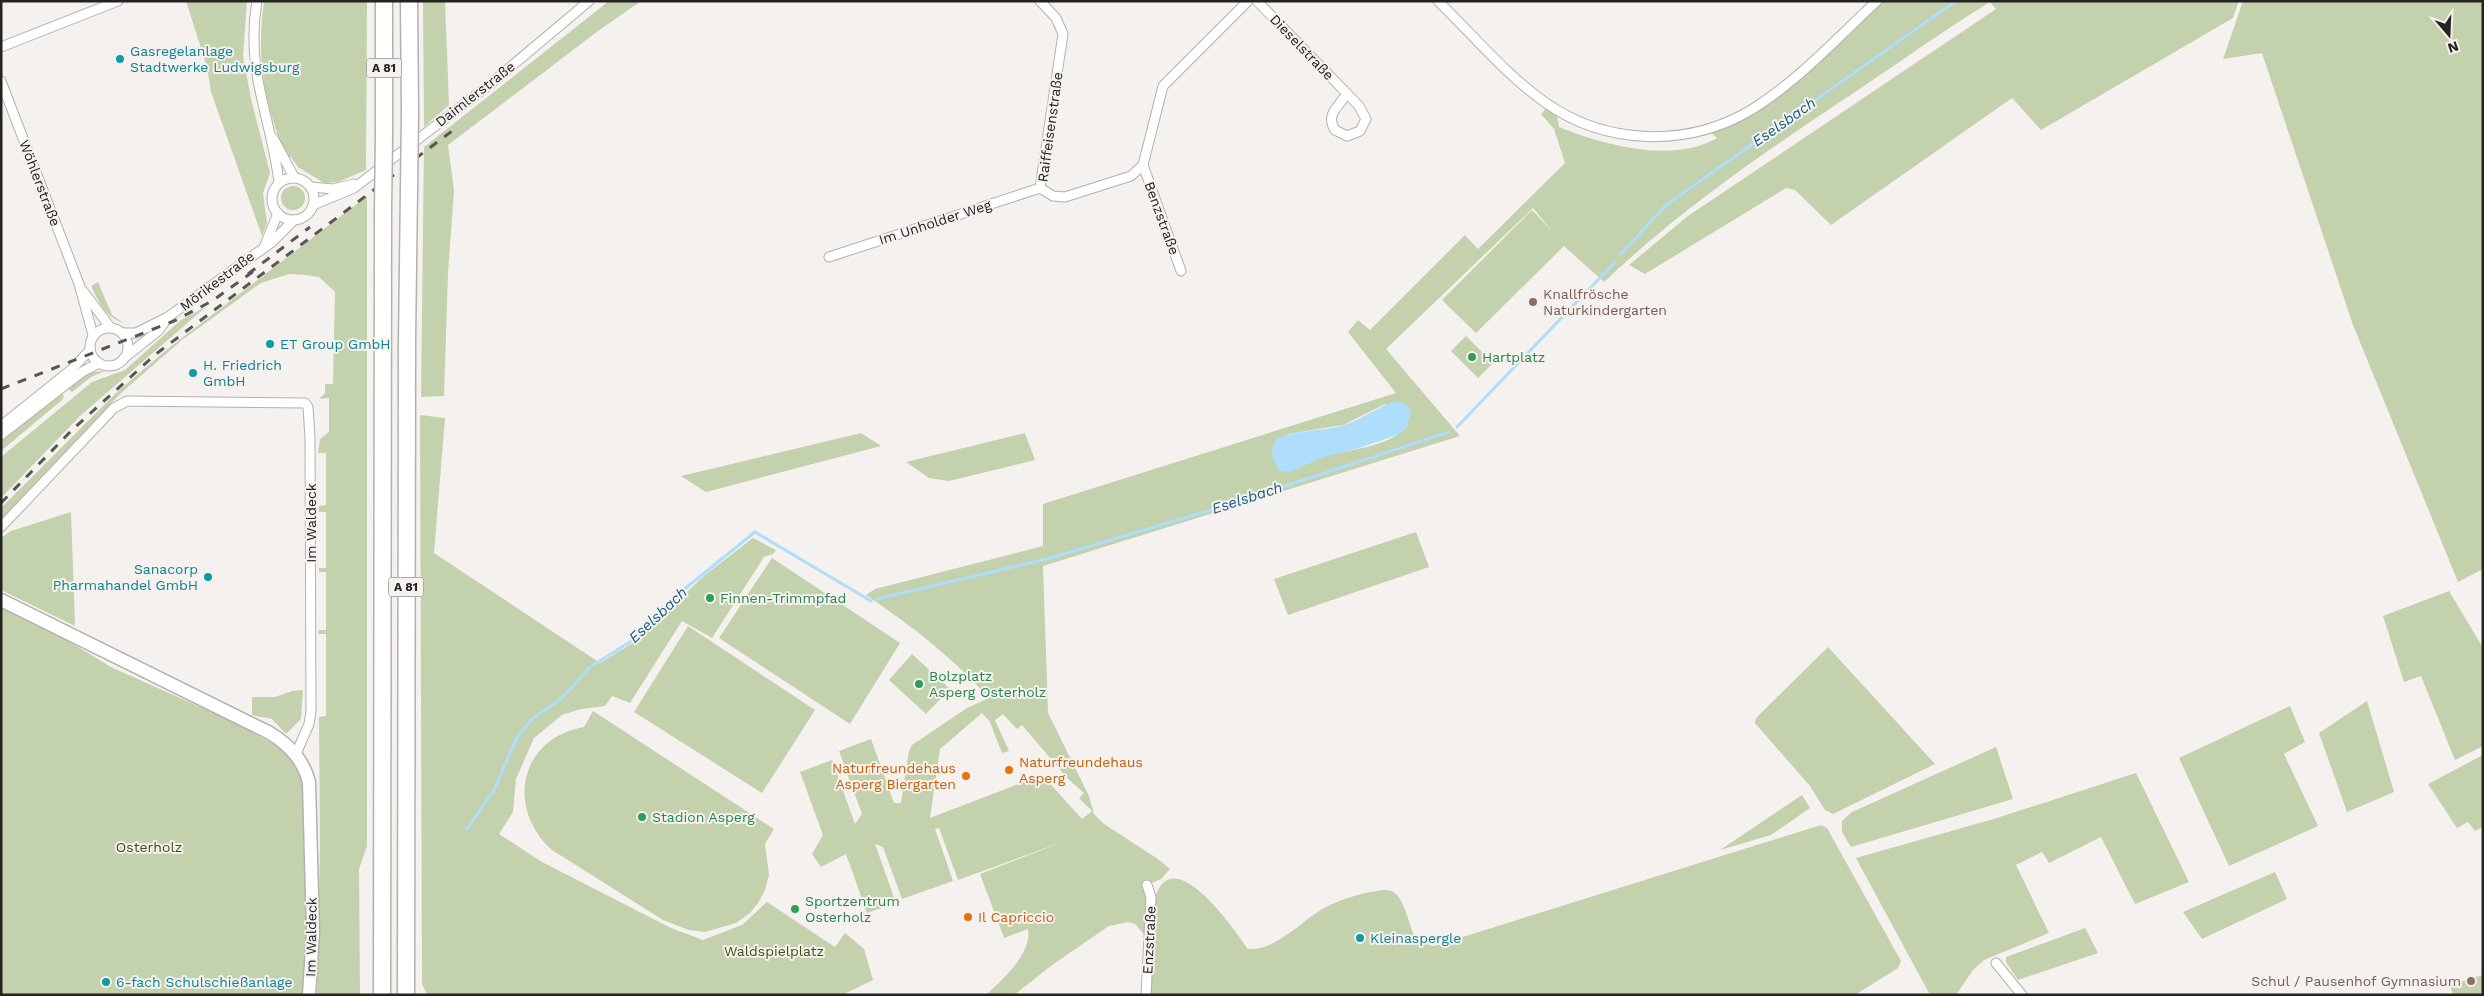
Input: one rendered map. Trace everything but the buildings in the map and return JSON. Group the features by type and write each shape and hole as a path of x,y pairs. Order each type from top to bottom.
{"highway":[{"name":"A 81","path":"382,995 384,1"},
{"name":"A 81","path":"406,995 406,358 410,113 409,1"}],"street":[{"path":"1,47 118,1"},
{"path":"257,1 254,56 258,88 270,134 279,182"},
{"name":"Daimlerstraße","path":"313,205 344,193 360,183 489,85 589,1"},
{"name":"Raiffeisenstraße","path":"1040,1 1056,18 1063,34 1040,188 1053,196 1065,197 1131,176 1143,165"},
{"path":"1143,165 1163,86 1248,1"},
{"name":"Dieselstraße","path":"1256,1 1347,93 1359,106 1366,119 1360,131 1347,136 1335,130 1330,119 1332,112 1347,93"},
{"path":"1438,1 1515,78 1545,102 1573,120 1605,131 1650,137 1707,129 1751,110 1794,78 1877,1"},
{"name":"Wöhlerstraße","path":"1,82 79,284 93,335"},
{"path":"270,134 294,178"},
{"name":"Benzstraße","path":"1143,165 1181,271"},
{"path":"294,178 304,180 311,187 314,199 308,214 294,220 278,214 272,201 274,188 279,182 294,178"},
{"name":"Daimlerstraße","path":"311,187 334,189 360,183"},
{"name":"Im Unholder Weg","path":"829,257 1040,188"},
{"name":"Mörikestraße","path":"265,245 278,214"},
{"name":"Mörikestraße","path":"122,333 136,333 168,317 280,236 294,220"},
{"name":"Wöhlerstraße","path":"79,284 110,327"},
{"name":"Mörikestraße","path":"1,436 82,372 99,363 115,365 158,330 168,317"},
{"path":"1,426 72,369 90,350 93,335 104,328 110,327 122,333 128,348 124,358"},
{"path":"90,350 99,363"},
{"name":"Im Waldeck","path":"1,527 114,408 127,401 305,403 308,406 310,438 310,711 309,724 296,754 306,769 309,782 313,933 309,995"},
{"path":"1,600 270,733 284,742 296,754"},
{"name":"Enzstraße","path":"1146,995 1151,897 1147,885"},
{"path":"1996,963 2022,995"}],"green space":[{"path":"186,1 247,1 243,56 251,99 270,173 263,193 267,223 262,236 211,92 207,67"},
{"path":"264,1 367,1 366,170 338,182 324,183 298,167 291,157 287,158 273,119 264,81 261,42"},
{"path":"423,1 445,1 449,105 424,127"},
{"path":"609,1 641,1 598,31 448,145 454,190 448,273 444,396 421,397 424,147"},
{"path":"1877,1 2239,1 2233,18 2041,130 2012,98 1831,225 1795,190 1786,188 1645,274 1629,265 1688,216 1996,9 1990,2 1941,33 1728,179 1665,229 1604,282 1564,246 1476,333 1442,300 1532,210 1552,231 1533,208 1386,349 1460,436 1043,566 1048,713 1089,796 1094,814 1104,824 1158,859 1170,869 1161,879 1147,885 1148,939 1135,924 1128,922 1109,926 1052,965 1014,995 986,995 1008,974 1021,957 1026,948 1028,929 1004,938 980,874 1065,841 958,880 939,828 935,829 953,881 902,899 883,847 875,844 896,903 867,913 846,854 821,867 812,854 823,835 800,772 832,760 855,824 862,814 839,751 871,739 894,803 901,803 909,751 912,745 967,708 989,698 961,669 931,643 866,595 875,589 1043,546 1043,504 1396,393 1348,332 1358,320 1370,330 1465,235 1478,249 1565,163 1554,129 1541,114 1549,105 1556,109 1559,127 1617,145 1660,151 1680,150 1699,146 1717,138 1707,129 1773,95","holes":["1385,404 1407,427 1399,434 1380,443 1325,456 1300,467 1287,434 1343,425","982,713 990,722 1002,753 1009,751 995,720 1003,714 1017,729 1022,725 1067,778 1084,793 1079,798 1092,811 1082,819 1042,775 930,818 940,749"]},
{"path":"2243,1 2483,1 2483,569 2458,582 2353,325 2262,53 2223,59"},
{"path":"293,186 301,190 305,198 301,206 293,210 285,206 281,198 285,190"},
{"path":"367,196 367,846 359,869 360,995 317,995 320,848 319,717 326,716 326,634 318,634 319,630 326,630 326,572 319,572 319,568 326,568 326,512 319,512 319,506 326,505 326,453 318,453 320,439 329,432 329,398 319,399 325,393 325,384 333,384 335,292 319,277 305,275 289,274 261,283 182,340 121,393 1,520 1,508 115,394 165,351"},
{"path":"98,282 112,315 124,323 112,317 100,304 91,286"},
{"path":"207,306 80,416 1,498 1,457 92,382 125,370 181,320"},
{"name":"Hartplatz","path":"1466,336 1493,363 1478,378 1451,351"},
{"path":"105,371 91,377 72,392 67,388 90,372"},
{"path":"61,392 64,396 62,400 1,451 1,439"},
{"name":"Waldspielplatz","path":"420,415 445,418 434,553 600,663 634,642 705,575 753,538 776,550 773,554 764,557 712,638 682,621 630,703 612,696 605,706 581,709 562,715 534,738 516,779 513,812 499,834 542,862 671,928 703,940 742,925 767,902 835,947 845,933 864,949 873,980 842,995 427,995 422,984"},
{"path":"861,433 881,446 706,492 681,476"},
{"path":"1025,433 1035,460 949,481 929,478 906,462"},
{"path":"71,512 75,626 1,590 1,538 11,531"},
{"path":"1416,532 1429,567 1288,615 1274,579"},
{"path":"772,558 900,643 850,724 719,638"},
{"path":"2449,591 2483,648 2483,746 2455,760 2421,676 2404,682 2383,616"},
{"name":"Osterholz","path":"1,605 65,639 111,667 229,720 283,749 300,769 303,788 307,940 306,995 1,995"},
{"path":"688,626 815,710 762,793 634,712"},
{"path":"1828,647 1935,764 1833,814 1825,810 1810,786 1755,723 1756,718"},
{"name":"Bolzplatz Asperg Osterholz","path":"912,654 950,689 926,714 889,680"},
{"path":"303,690 301,719 286,734 272,719 252,715 252,697 275,697 292,691"},
{"path":"2367,701 2394,792 2347,812 2319,733"},
{"path":"2290,706 2305,742 2284,754 2318,826 2229,866 2179,758"},
{"name":"Stadion Asperg","path":"593,711 774,829 765,844 769,875 765,890 750,913 736,923 705,932 689,930 663,920 552,850 537,833 528,815 525,796 526,777 533,760 545,745 562,734 584,727"},
{"path":"1996,747 2013,799 1851,847 1842,832 1842,821 1852,812"},
{"path":"2483,755 2483,827 2475,831 2468,822 2457,828 2428,784"},
{"path":"2136,773 2189,882 2135,904 2101,837 2049,863 2042,852 2016,865 2049,933 1984,960 1973,970 1956,995 1930,995 1856,858 1997,818"},
{"path":"1802,795 1810,808 1771,835 1720,850"},
{"path":"1821,825 1827,828 1901,961 1898,968 1855,995 1147,995 1153,905 1156,895 1165,881 1177,879 1190,884 1205,896 1219,910 1248,949 1268,945 1278,940 1324,908 1346,898 1384,890 1393,892 1399,898 1416,939 1421,943 1434,946"},
{"path":"2275,872 2287,899 2202,939 2183,912"},
{"path":"2085,928 2098,953 2018,980 2006,962 2006,957"},
{"name":"Schul / Pausenhof Gymnasium","path":"2483,975 2483,995 2453,995 2450,985"}],"water":[{"path":"1397,401 1406,404 1411,411 1407,427 1400,434 1359,448 1327,456 1289,472 1281,471 1276,466 1271,453 1276,439 1292,434 1344,425"}],"waterway":[{"name":"Eselsbach","path":"1621,254 1666,205 1956,1"},
{"name":"Eselsbach","path":"1457,427 1615,262"},
{"name":"Eselsbach","path":"1044,560 1234,503 1449,432"},
{"name":"Eselsbach","path":"467,829 494,790 516,739 532,719 562,698 590,667 633,640 663,614 666,604 755,532 871,601"},
{"name":"Eselsbach","path":"877,599 1043,560"}],"railway":[{"path":"1,503 73,429 156,354 456,128"},
{"path":"248,274 310,227"},
{"path":"1,389 174,321 212,301 254,271"}],"place":[{"name":"Gasregelanlage Stadtwerke Ludwigsburg","path":"120,59"},
{"name":"Knallfrösche Naturkindergarten","path":"1533,302"},
{"name":"ET Group GmbH","path":"270,344"},
{"name":"Hartplatz","path":"1472,357"},
{"name":"H. Friedrich GmbH","path":"193,373"},
{"name":"Sanacorp Pharmahandel GmbH","path":"208,577"},
{"name":"Finnen-Trimmpfad","path":"710,598"},
{"name":"Bolzplatz Asperg Osterholz","path":"919,684"},
{"name":"Naturfreundehaus Asperg","path":"1009,770"},
{"name":"Naturfreundehaus Asperg Biergarten","path":"966,776"},
{"name":"Stadion Asperg","path":"642,817"},
{"name":"Sportzentrum Osterholz","path":"795,909"},
{"name":"Il Capriccio","path":"968,917"},
{"name":"Kleinaspergle","path":"1360,938"},
{"name":"Schul / Pausenhof Gymnasium","path":"2471,981"},
{"name":"6-fach Schulschießanlage","path":"106,982"}]}
